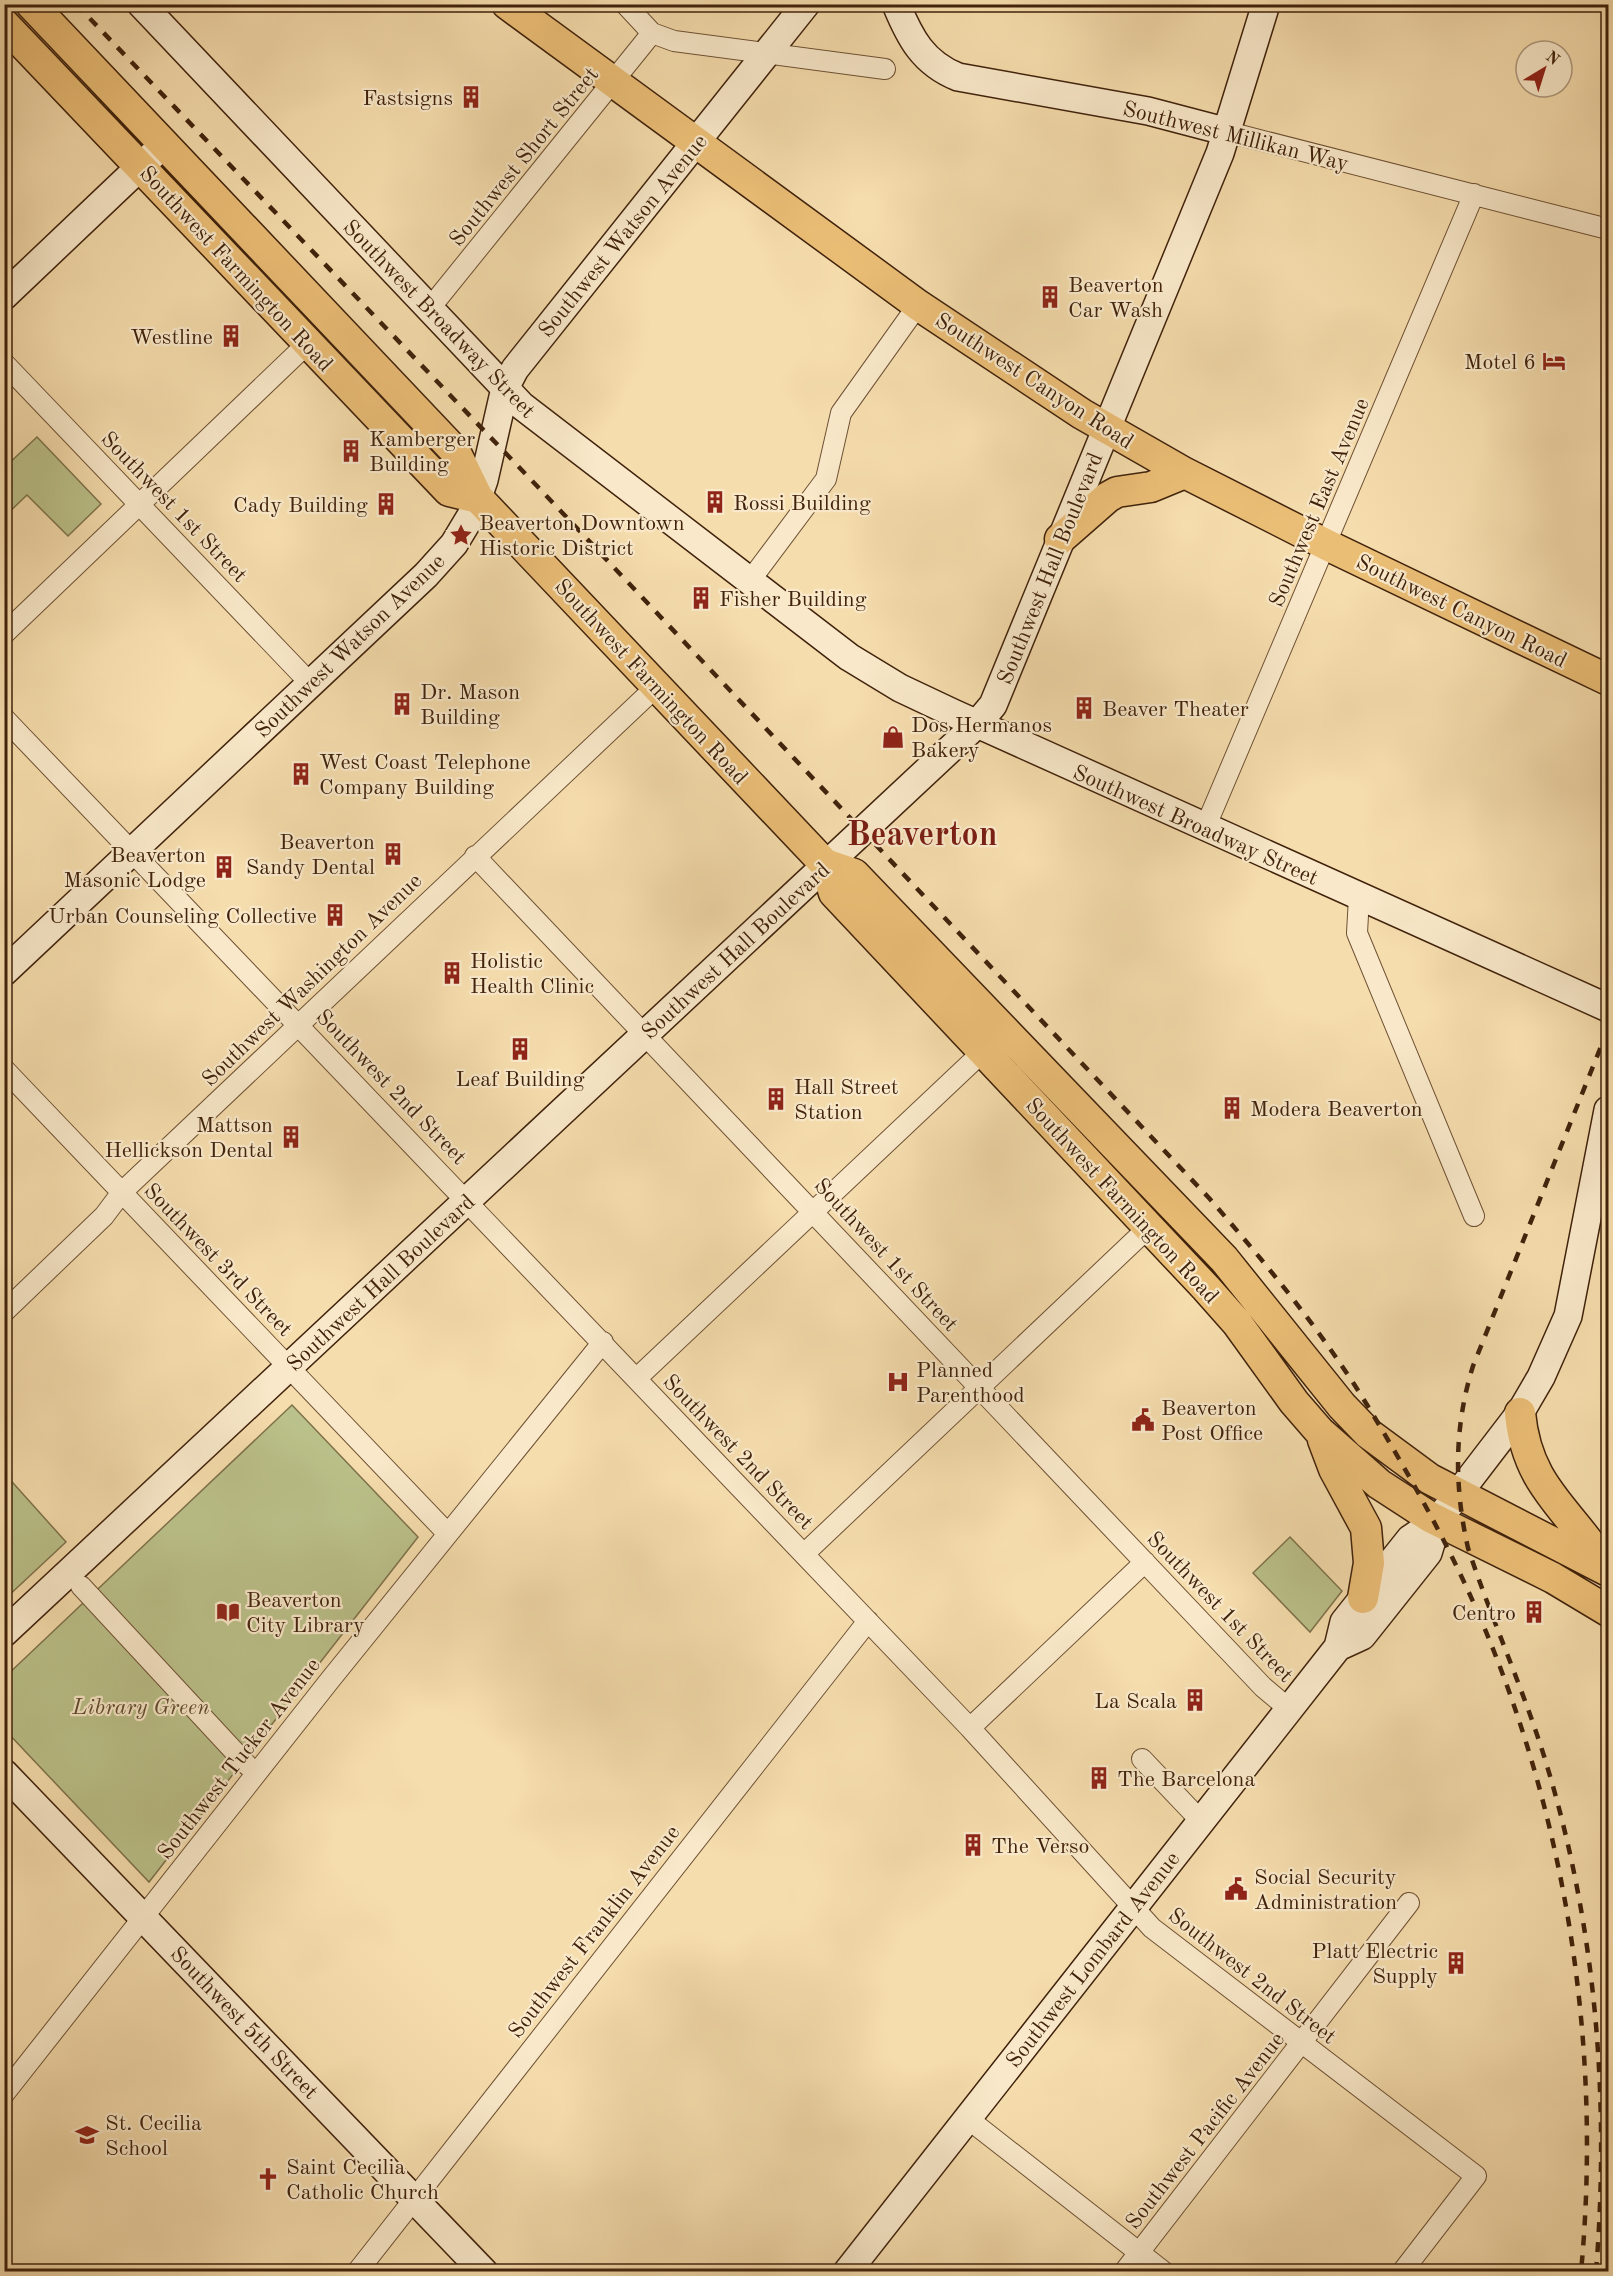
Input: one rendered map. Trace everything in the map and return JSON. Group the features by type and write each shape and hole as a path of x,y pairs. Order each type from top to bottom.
{"main road":[{"name":"Southwest Farmington Road","path":"31,4 455,451 478,498 825,864 834,893 1150,1226 1237,1323 1294,1402 1320,1432 1379,1484 1438,1520 1553,1578 1608,1611"},
{"name":"Southwest Canyon Road","path":"507,4 918,305 1106,428 1185,472 1327,545 1608,680"},
{"name":"Southwest Farmington Road","path":"4,24 449,491 478,498"},
{"path":"1060,539 1100,502 1117,492 1151,487 1185,472"},
{"name":"Southwest Farmington Road","path":"825,864 854,874 1224,1259 1342,1406 1369,1434 1413,1467 1458,1493 1608,1571"},
{"path":"1520,1413 1525,1444 1537,1476 1550,1495 1589,1539 1608,1571"},
{"path":"1320,1432 1334,1469 1366,1528 1369,1563 1363,1598"}],"street":[{"name":"Southwest Broadway Street","path":"141,4 529,413 749,582 874,673 977,724 1608,1008"},
{"path":"625,4 652,33 674,41 768,51 885,69"},
{"name":"Southwest Watson Avenue","path":"4,972 426,575 463,532 478,498 505,388 525,355 806,4"},
{"name":"Southwest Millikan Way","path":"896,4 917,48 932,63 958,77 1148,111 1608,229"},
{"name":"Southwest Hall Boulevard","path":"4,1633 977,724 993,705 1228,132 1266,4"},
{"name":"Southwest Short Street","path":"430,308 652,33"},
{"path":"4,296 163,145"},
{"name":"Southwest East Avenue","path":"1205,828 1474,194"},
{"path":"749,582 826,478 841,413 918,305"},
{"path":"4,634 309,343"},
{"name":"Southwest 1st Street","path":"4,363 310,683"},
{"name":"Southwest Washington Avenue","path":"4,1312 104,1216 122,1192 474,856 657,686"},
{"name":"Southwest 2nd Street","path":"4,718 134,850 970,1728 1152,1928 1476,2176 1402,2271"},
{"name":"Southwest 1st Street","path":"474,856 814,1211 1263,1687 1289,1709"},
{"path":"1359,897 1357,933 1474,1216"},
{"path":"637,1378 1005,1031"},
{"name":"Southwest 3rd Street","path":"4,1069 448,1534"},
{"name":"Southwest Lombard Avenue","path":"847,2271 1338,1647 1344,1622 1410,1539 1438,1520 1520,1413 1541,1377 1568,1316 1608,1110"},
{"path":"804,1554 1150,1226"},
{"name":"Southwest Tucker Avenue","path":"4,2094 311,1704 603,1342"},
{"name":"Southwest Lombard Avenue","path":"1338,1647 1362,1636 1428,1554 1438,1520"},
{"path":"970,1728 1145,1562"},
{"path":"81,1586 247,1764"},
{"name":"Southwest Franklin Avenue","path":"357,2271 868,1621"},
{"path":"1142,1759 1200,1821"},
{"name":"Southwest 5th Street","path":"4,1773 484,2271"},
{"name":"Southwest Pacific Avenue","path":"1124,2271 1409,1903"},
{"path":"967,2118 1164,2271"}],"green space":[{"path":"37,437 101,504 68,536 27,495 5,516 5,467"},
{"name":"Library Green","path":"292,1405 418,1537 149,1882 5,1730 5,1677"},
{"path":"5,1474 66,1542 4,1599"},
{"path":"1290,1537 1342,1591 1310,1632 1253,1573"}],"railway":[{"path":"76,4 538,487 1209,1198 1295,1302 1354,1384 1421,1497 1465,1584 1499,1665 1528,1749 1551,1834 1568,1920 1580,2008 1586,2096 1586,2184 1581,2272"},
{"path":"1596,2272 1601,2141 1595,2011 1587,1947 1562,1819 1544,1756 1468,1548 1460,1502 1458,1457 1462,1411 1473,1366 1608,1029"}],"place":[{"name":"Fastsigns","path":"471,97"},
{"name":"Beaverton Car Wash","path":"1050,297"},
{"name":"Westline","path":"231,336"},
{"name":"Motel 6","path":"1554,361"},
{"name":"Kamberger Building","path":"351,451"},
{"name":"Rossi Building","path":"715,502"},
{"name":"Cady Building","path":"386,504"},
{"name":"Beaverton Downtown Historic District","path":"461,535"},
{"name":"Fisher Building","path":"701,598"},
{"name":"Dr. Mason Building","path":"402,704"},
{"name":"Beaver Theater","path":"1084,708"},
{"name":"Dos Hermanos Bakery","path":"893,737"},
{"name":"West Coast Telephone Company Building","path":"301,774"},
{"name":"Beaverton Sandy Dental","path":"393,854"},
{"name":"Beaverton Masonic Lodge","path":"224,867"},
{"name":"Urban Counseling Collective","path":"335,915"},
{"name":"Holistic Health Clinic","path":"452,973"},
{"name":"Leaf Building","path":"520,1049"},
{"name":"Hall Street Station","path":"776,1099"},
{"name":"Modera Beaverton","path":"1232,1108"},
{"name":"Mattson Hellickson Dental","path":"291,1137"},
{"name":"Planned Parenthood","path":"898,1382"},
{"name":"Beaverton Post Office","path":"1143,1420"},
{"name":"Beaverton City Library","path":"228,1612"},
{"name":"Centro","path":"1534,1612"},
{"name":"La Scala","path":"1195,1700"},
{"name":"The Barcelona","path":"1099,1778"},
{"name":"The Verso","path":"973,1845"},
{"name":"Social Security Administration","path":"1236,1889"},
{"name":"Platt Electric Supply","path":"1456,1963"},
{"name":"St. Cecilia School","path":"87,2135"},
{"name":"Saint Cecilia Catholic Church","path":"268,2179"}],"district":[{"name":"Beaverton","path":"922,833"}]}
